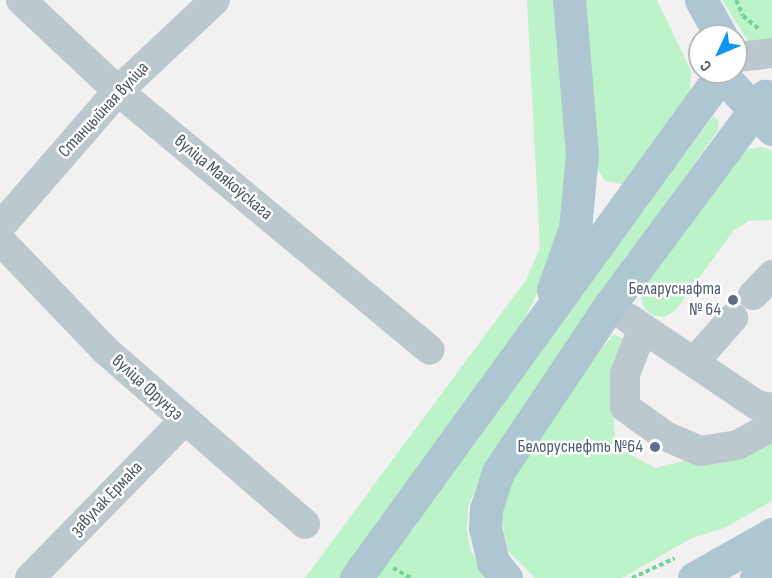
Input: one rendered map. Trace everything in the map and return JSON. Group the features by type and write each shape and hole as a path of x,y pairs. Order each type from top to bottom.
{"main road":[{"path":"540,326 575,228 581,164 569,0"},
{"path":"681,0 694,24"},
{"path":"701,0 714,24"},
{"path":"356,578 715,84"},
{"path":"506,578 493,562 485,528 486,509 498,472 609,306 767,105 744,84"},
{"path":"678,578 706,572 772,534"},
{"path":"756,578 772,569"}],"street":[{"name":"вуліца Маякоўскага","path":"21,0 118,91 430,350"},
{"name":"Станцыйная вуліца","path":"0,227 118,91 215,0"},
{"path":"748,55 768,43"},
{"name":"вуліца Фрунзэ","path":"0,240 105,350 305,524"},
{"path":"609,306 757,405 772,408"},
{"path":"694,362 733,318"},
{"path":"643,328 625,374 625,407 665,436 700,451 737,445 772,426"},
{"name":"завулак Ермака","path":"30,578 184,421"}],"path":[{"path":"736,0 743,16 768,43"}],"green space":[{"path":"527,0 556,0 569,139 564,217 550,267 509,351 344,578 305,578 526,280 540,248"},
{"path":"578,0 657,0 688,65 690,95 622,184 605,181 594,163"},
{"path":"722,0 772,0 772,39 748,41 748,24 737,24"},
{"path":"713,116 718,120 718,130 485,463 468,508 467,531 471,551 485,578 373,578"},
{"path":"762,147 772,151 772,220 749,221 733,231 676,310 665,317 654,316 644,308 641,296 646,285 737,158 748,149"},
{"path":"614,334 623,339 612,399 616,447 655,468 772,439 772,501 724,528 692,538 622,578 535,578 508,551 500,512 515,472 551,413"}],"place":[{"name":"Беларуснафта № 64","path":"733,300"},
{"name":"Белоруснефть №64","path":"655,447"}]}
